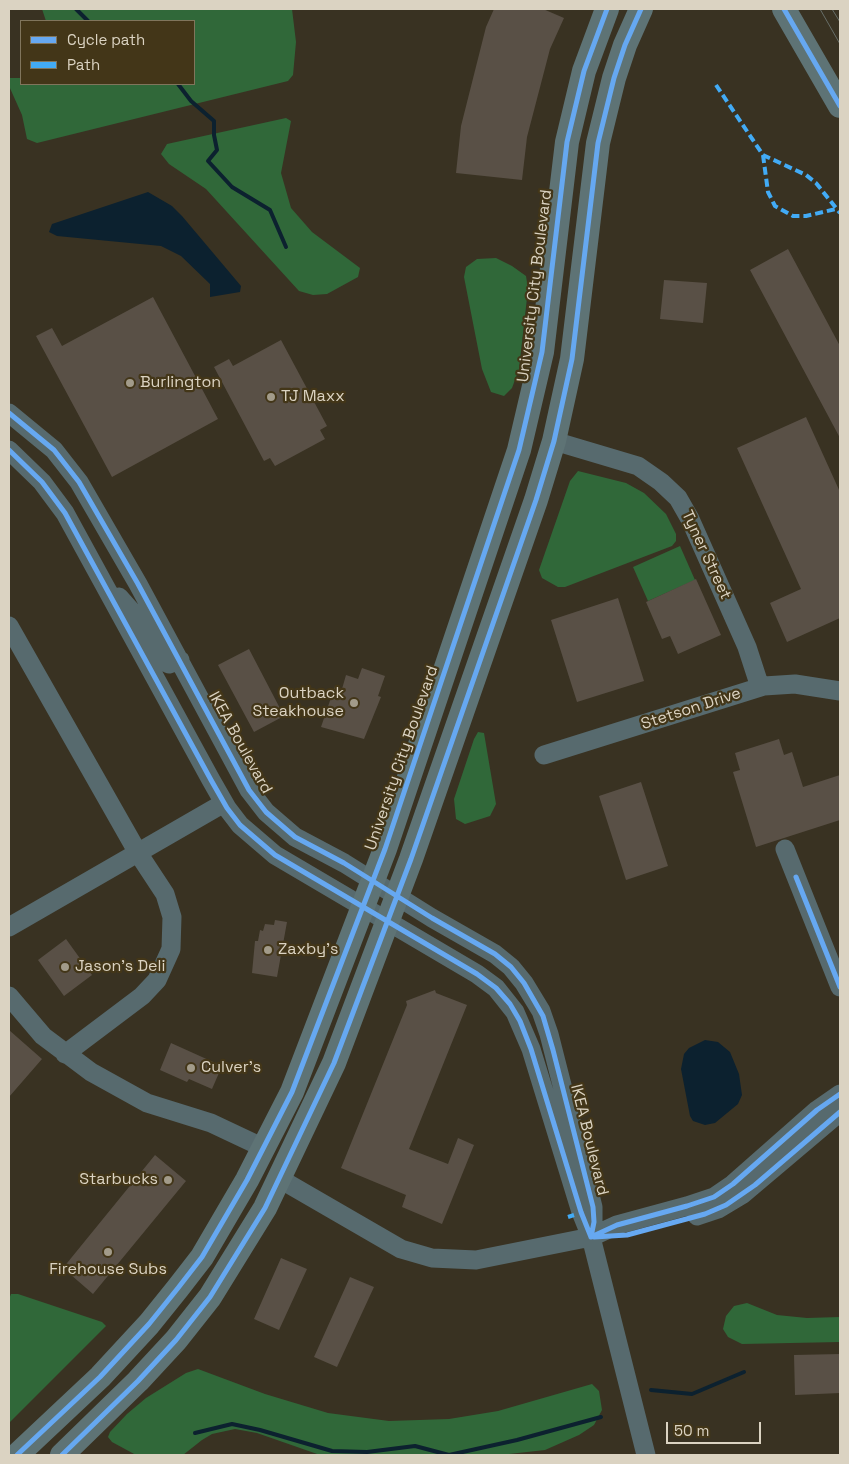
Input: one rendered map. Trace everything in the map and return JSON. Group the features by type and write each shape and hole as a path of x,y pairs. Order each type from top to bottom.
{"main road":[{"name":"University City Boulevard","path":"17,1455 100,1377 149,1324 202,1256 264,1148 295,1084 373,881 522,441 537,377 545,329 558,202 569,134 584,71 607,9"},
{"path":"62,1455 138,1381 176,1340 210,1297 246,1240 280,1179 324,1087 397,896 536,500 554,441 572,359 598,143 614,78 625,45 641,9"},
{"path":"784,9 840,106"}],"street":[{"name":"IKEA Boulevard","path":"9,413 44,440 74,474 101,517 249,790 266,812 295,837 373,881 503,960 524,983 536,1002 549,1034 593,1207 594,1222 591,1237"},
{"name":"Tyner Street","path":"554,441 638,466 652,474 672,492 690,519 714,572 754,665 760,687"},
{"name":"IKEA Boulevard","path":"9,450 34,473 58,502 104,582 224,803 244,829 266,849 482,977 496,988 515,1012 531,1049 581,1212 591,1237 646,1455"},
{"path":"104,582 142,622 163,661 169,664 180,660"},
{"path":"9,626 138,853 159,885 169,906 173,927 168,959 157,980 142,996 65,1054"},
{"name":"Stetson Drive","path":"544,755 760,687 795,684 840,691"},
{"path":"9,928 224,803"},
{"path":"785,849 840,987"},
{"path":"9,996 26,1018 65,1054 91,1072 147,1103 211,1123 264,1148"},
{"path":"591,1237 611,1226 714,1197 733,1184 817,1110 840,1094"},
{"path":"280,1179 402,1249 432,1258 476,1260 591,1237 626,1235 718,1209 743,1194 840,1112"}],"green space":[{"path":"42,9 292,9 296,42 293,75 288,81 37,143 27,139 22,115 9,86 9,78 20,78 20,85 195,85 195,20 46,20"},
{"path":"286,118 291,121 281,173 291,208 312,232 360,268 358,277 327,294 313,295 299,291 206,189 169,164 161,154 167,144"},
{"path":"496,258 526,276 528,289 519,369 512,388 504,396 491,392 482,369 464,277 466,267 477,259"},
{"path":"578,471 626,483 644,493 666,514 676,534 676,541 672,546 565,587 558,587 542,578 539,570 570,481"},
{"path":"680,546 695,580 648,601 633,567"},
{"path":"478,732 484,733 496,804 490,816 465,824 456,819 454,799"},
{"path":"11,1294 18,1294 102,1322 106,1326 9,1423 9,1299"},
{"path":"747,1303 777,1315 807,1318 840,1317 840,1342 742,1344 728,1337 723,1329 726,1316 734,1306"},
{"path":"198,1369 265,1394 328,1413 389,1421 449,1419 498,1411 592,1384 599,1391 602,1410 594,1425 579,1435 545,1450 500,1455 320,1455 257,1433 235,1429 212,1434 183,1455 136,1455 112,1442 108,1437 110,1432 127,1414 146,1398 186,1373"}],"water":[{"path":"148,192 172,206 182,216 241,286 240,292 210,297 210,284 181,256 161,246 57,236 49,232 52,224"},
{"path":"705,1040 718,1042 730,1052 739,1074 742,1095 738,1104 715,1123 705,1125 693,1121 690,1116 681,1069 684,1054 689,1048"}],"building":[{"path":"494,9 543,9 564,18 550,49 527,137 522,180 456,173 461,126 486,27"},
{"path":"788,249 840,346 840,438 750,270"},
{"path":"664,280 707,283 703,323 660,319"},
{"name":"Burlington","path":"153,297 218,419 112,477 36,336 52,328 62,346"},
{"name":"TJ Maxx","path":"281,340 327,426 320,430 325,439 275,466 270,458 264,461 214,367 229,359 233,366"},
{"path":"806,417 840,492 840,618 787,642 770,603 801,589 737,448"},
{"path":"696,579 721,635 678,654 670,636 662,639 646,602"},
{"path":"618,598 644,681 577,702 551,620"},
{"path":"249,649 284,716 254,732 218,665"},
{"name":"Outback Steakhouse","path":"362,668 385,676 378,696 381,697 364,739 321,727 335,686 342,689 346,675 358,679"},
{"path":"779,739 784,755 792,752 803,787 840,775 840,820 756,847 733,772 740,770 735,753"},
{"path":"641,782 668,866 626,880 599,796"},
{"path":"275,920 287,922 277,977 252,973 255,941 258,941 260,930 263,931 265,924 274,925"},
{"name":"Jason's Deli","path":"66,939 92,975 64,996 38,960"},
{"path":"435,990 436,993 467,1005 409,1149 448,1164 458,1138 474,1145 442,1224 402,1207 406,1195 341,1168 407,1005 406,1001"},
{"path":"9,1030 42,1059 9,1097"},
{"name":"Culver's","path":"171,1043 222,1066 212,1089 189,1079 187,1082 160,1070"},
{"path":"155,1155 186,1181 93,1294 63,1268"},
{"path":"281,1258 307,1269 279,1330 254,1319"},
{"path":"350,1277 374,1287 337,1367 314,1357"},
{"path":"840,1354 840,1393 795,1395 794,1355"}],"waterway":[{"path":"76,9 87,20"},
{"path":"179,85 191,101 214,121 217,150 208,161 232,187 270,210 286,247"},
{"path":"651,1390 692,1394 744,1372"},
{"path":"195,1433 232,1424 260,1430 332,1451 367,1452 415,1446 449,1455 517,1440 601,1417"}],"tram line":[{"path":"820,9 840,44"},
{"path":"832,9 840,22"}],"marked path":[{"path":"716,85 763,155 806,175 816,183 840,213"},
{"path":"763,155 768,192 775,206 793,216 806,216 836,209"},
{"path":"568,1217 574,1215"}],"cycle path":[{"path":"17,1455 100,1377 149,1324 202,1257 247,1180 292,1092 385,849 519,450 542,352 567,142 584,71 607,9"},
{"path":"62,1455 138,1381 176,1340 210,1297 265,1208 334,1063 411,859 536,500 554,441 572,359 598,143 614,78 625,45 641,9"},
{"path":"784,9 840,106"},
{"path":"9,413 54,450 79,482 138,584 249,790 266,812 295,837 344,863 432,918 495,954 511,967 524,983 543,1016 553,1050 593,1207 594,1222 591,1237"},
{"path":"9,450 42,482 65,513 211,780 227,808 240,825 275,855 477,974 496,988 510,1004 520,1021 531,1049 581,1212 591,1237"},
{"path":"796,877 840,987"},
{"path":"591,1237 617,1225 714,1197 733,1184 817,1110 840,1094"},
{"path":"594,1237 627,1235 705,1214 726,1205 755,1185 840,1112"}],"place":[{"name":"Burlington","path":"130,383"},
{"name":"TJ Maxx","path":"271,397"},
{"name":"Outback Steakhouse","path":"354,703"},
{"name":"Zaxby's","path":"268,950"},
{"name":"Jason's Deli","path":"65,967"},
{"name":"Culver's","path":"191,1068"},
{"name":"Starbucks","path":"168,1180"},
{"name":"Firehouse Subs","path":"108,1252"}]}
